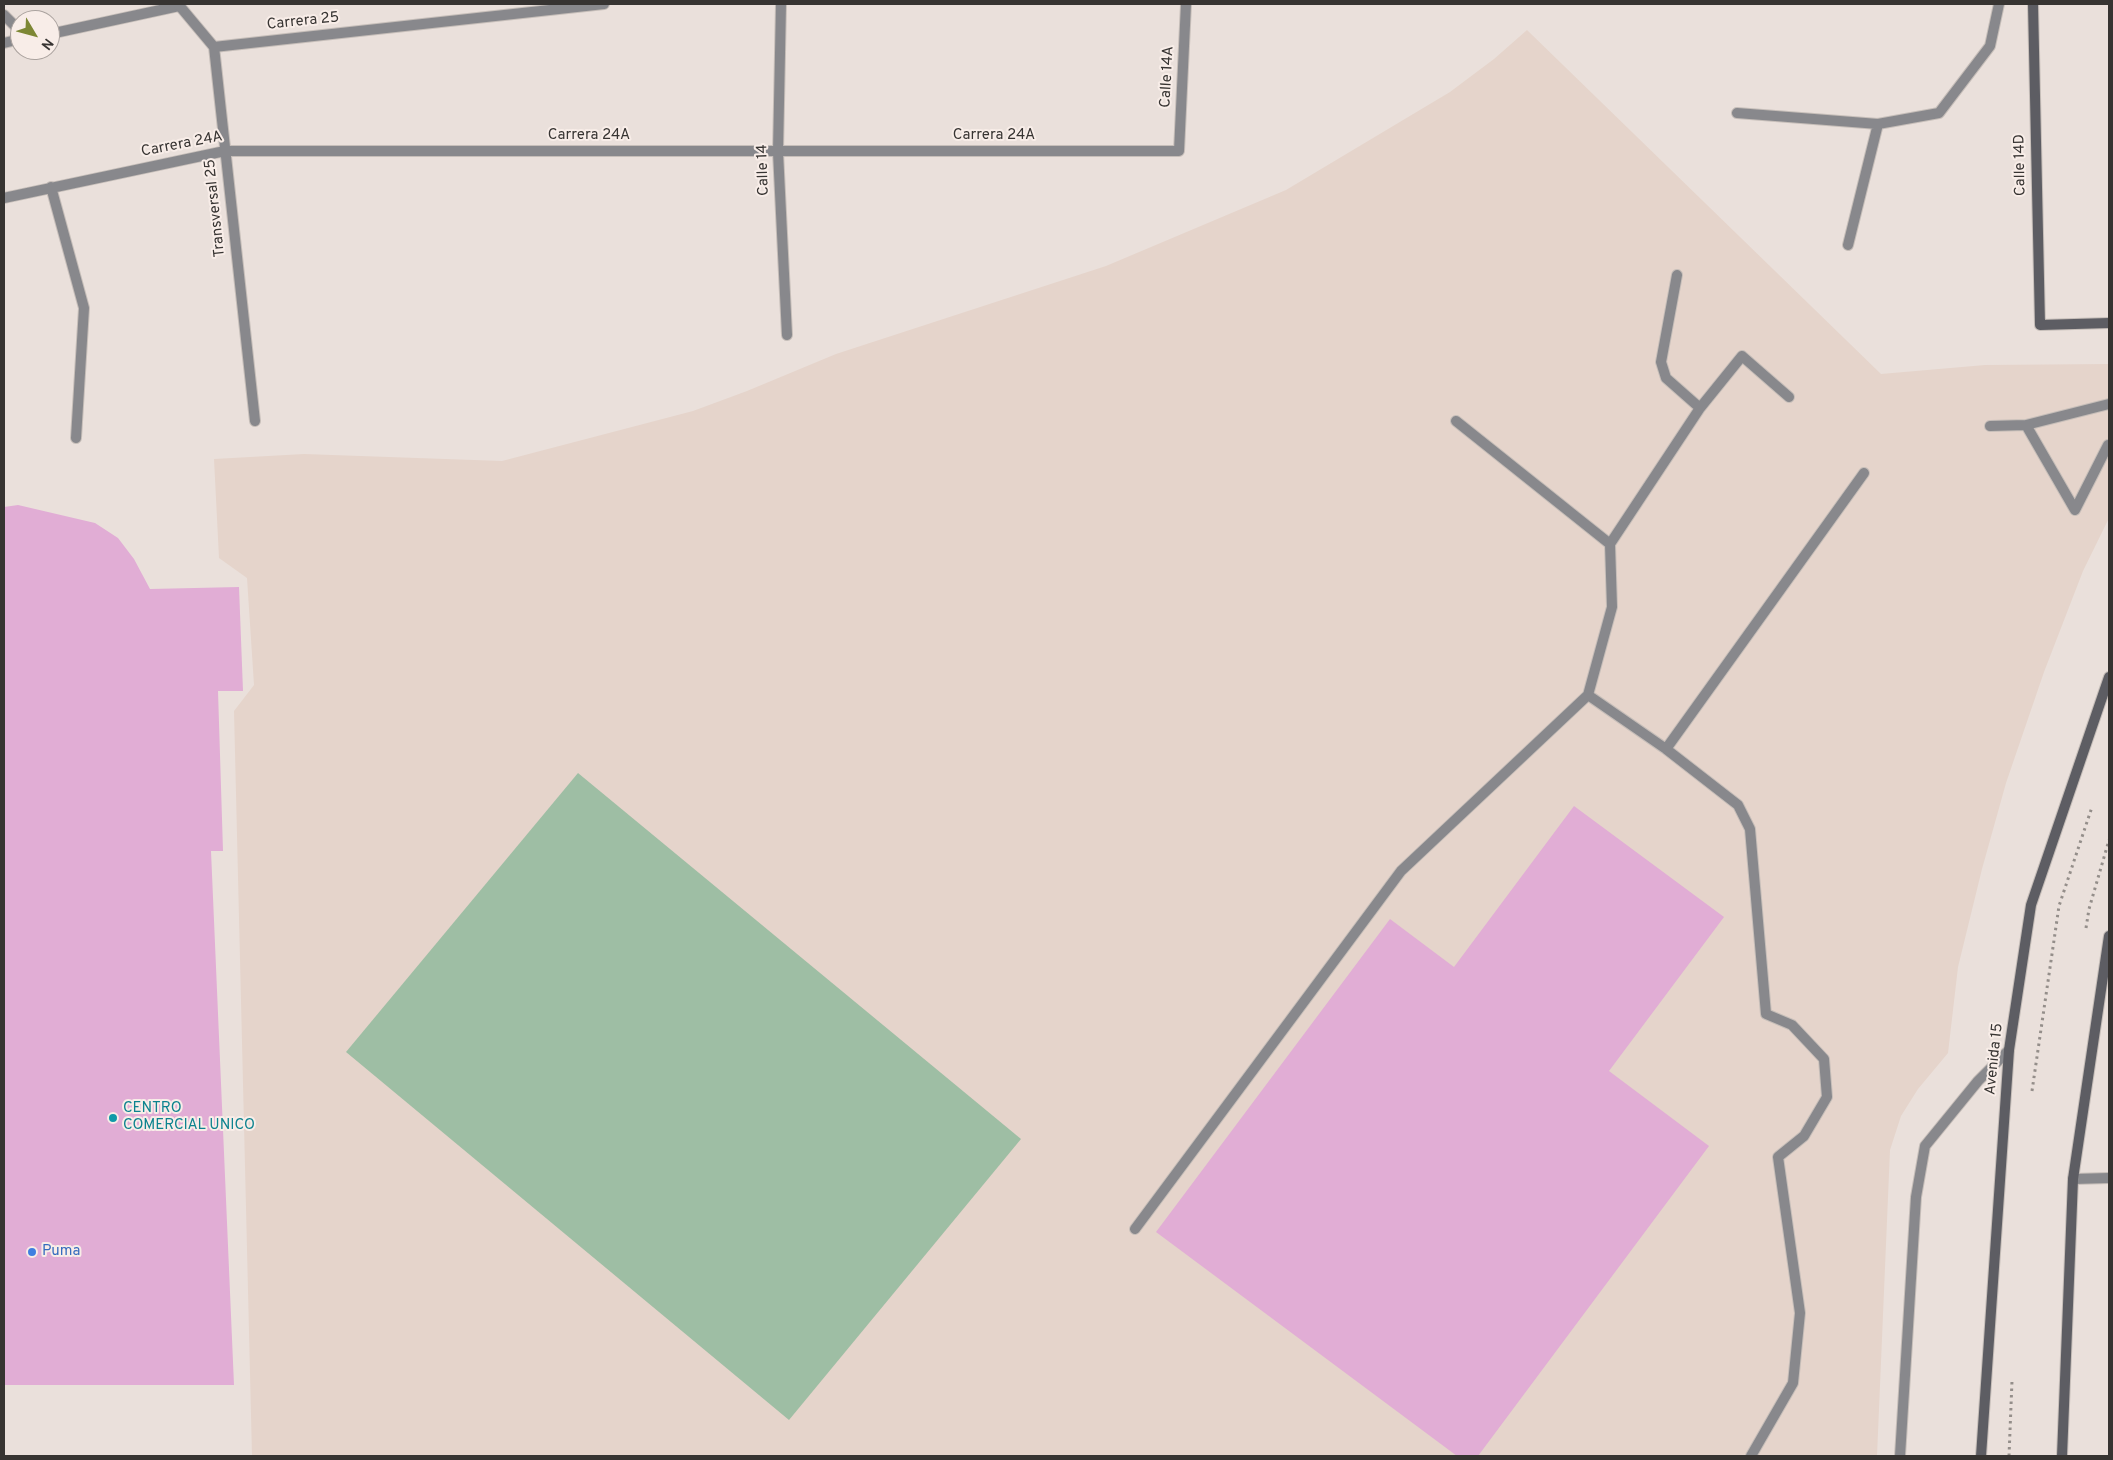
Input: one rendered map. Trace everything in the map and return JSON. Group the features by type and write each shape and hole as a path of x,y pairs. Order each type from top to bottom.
{"main road":[{"name":"Calle 14D","path":"2033,4 2040,325 2109,323"},
{"name":"Avenida 15","path":"1981,1456 2009,1050 2031,905 2109,678"},
{"path":"2062,1456 2073,1179 2109,936"}],"street":[{"path":"60,32 180,4 214,47"},
{"name":"Carrera 25","path":"214,47 604,4"},
{"name":"Calle 14","path":"781,4 778,152 787,335"},
{"name":"Calle 14A","path":"1179,151 1186,4"},
{"path":"1737,113 1878,124 1938,113 1990,46 1999,4"},
{"name":"Transversal 25","path":"214,47 255,421"},
{"path":"1848,245 1878,124"},
{"name":"Carrera 24A","path":"4,198 225,150 1179,151"},
{"path":"51,187 84,308 76,438"},
{"path":"1677,275 1661,362 1666,378 1700,408"},
{"path":"1135,1229 1401,871 1588,695 1612,607 1610,544 1700,408 1742,356 1789,397"},
{"path":"1990,426 2026,425 2109,404"},
{"path":"1456,421 1610,544"},
{"path":"2026,425 2075,510 2109,444"},
{"path":"1666,749 1864,473"},
{"path":"1588,695 1666,749 1738,806 1750,829 1766,1014 1792,1026 1824,1059 1827,1097 1804,1136 1778,1157 1800,1313 1793,1383 1752,1456"},
{"path":"1900,1456 1916,1197 1925,1146 1978,1081 2009,1050"},
{"path":"2073,1179 2109,1178"}],"path":[{"path":"2031,1100 2060,906 2094,802"},
{"path":"2010,1456 2012,1377"}],"shaded area":[{"path":"1527,30 1881,374 1985,365 2109,364 2109,518 2083,571 2044,672 2006,783 1982,869 1958,967 1948,1053 1918,1089 1901,1116 1890,1150 1877,1456 252,1456 234,711 254,685 247,578 219,558 214,459 304,454 502,461 693,411 836,354 1106,266 1286,190 1450,92 1494,59"}],"green space":[{"path":"578,773 1021,1139 789,1420 346,1052"}],"building":[{"name":"CENTRO COMERCIAL UNICO","path":"18,505 95,523 118,538 134,559 150,589 239,587 243,691 218,691 223,851 211,851 234,1385 4,1385 4,507"},
{"path":"1574,806 1724,917 1609,1071 1709,1146 1478,1456 1457,1456 1156,1232 1390,919 1454,967"}],"place":[{"name":"CENTRO COMERCIAL UNICO","path":"113,1118"},
{"name":"Puma","path":"32,1252"}]}
